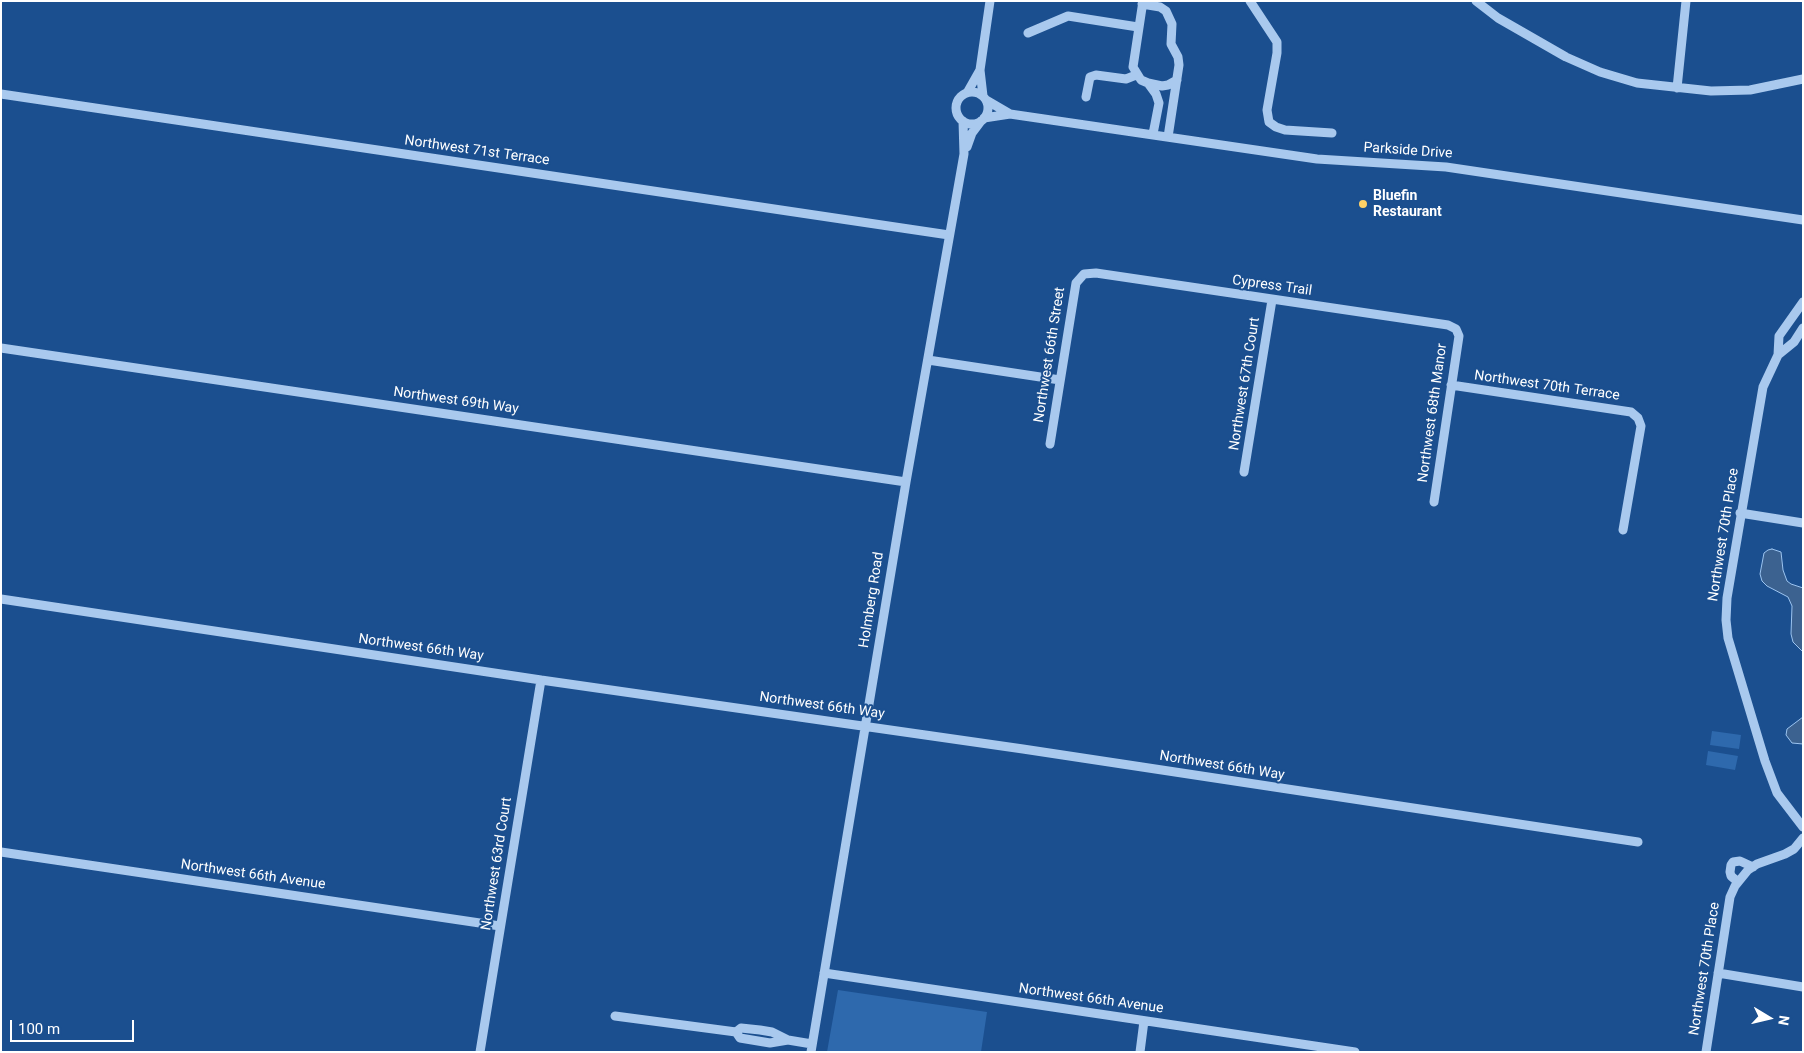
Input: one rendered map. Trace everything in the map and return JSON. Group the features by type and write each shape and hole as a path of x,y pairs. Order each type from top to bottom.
{"street":[{"path":"980,70 967,92 959,99 956,108 963,121 972,124 983,119 988,109 984,98 980,70 990,1"},
{"path":"1250,1 1277,42 1277,53 1267,110 1269,122 1285,130 1332,133"},
{"path":"1476,1 1498,18 1566,57 1600,72 1637,83 1711,91 1750,90 1803,79"},
{"path":"1677,88 1686,1"},
{"path":"1168,137 1177,80 1179,65 1178,57 1171,44 1172,24 1166,11 1160,7 1142,2 1133,67 1136,75 1140,80 1162,86 1177,80"},
{"path":"1028,33 1068,16 1138,27"},
{"path":"1086,97 1090,77 1096,75 1126,79 1136,75"},
{"path":"1148,83 1156,94 1159,103 1153,134"},
{"path":"967,92 975,92 984,98"},
{"name":"Northwest 71st Terrace","path":"1,94 949,235"},
{"name":"Parkside Drive","path":"984,98 1010,114"},
{"name":"Parkside Drive","path":"983,119 1010,114 1317,159 1446,167 1803,220"},
{"name":"Holmberg Road","path":"811,1048 949,235 964,154 972,133 983,119"},
{"name":"Holmberg Road","path":"963,121 964,154"},
{"name":"Cypress Trail","path":"1084,274 1096,273 1448,325 1456,329"},
{"name":"Northwest 66th Street","path":"1050,444 1076,283 1084,274"},
{"name":"Northwest 67th Court","path":"1244,472 1272,300"},
{"name":"Northwest 70th Place","path":"1803,302 1779,336 1778,355 1762,387 1740,513 1727,598 1726,620 1728,638 1765,761 1777,793 1803,827"},
{"path":"1786,325 1801,331"},
{"name":"Northwest 68th Manor","path":"1434,502 1459,336 1456,329"},
{"name":"Northwest 70th Place","path":"1778,355 1794,342 1801,331"},
{"name":"Northwest 69th Way","path":"1,348 906,482"},
{"path":"928,360 1060,380"},
{"name":"Northwest 70th Terrace","path":"1451,385 1631,412 1638,418 1640,426 1623,530"},
{"path":"1740,513 1803,523"},
{"name":"Northwest 66th Way","path":"1,599 1638,842"},
{"name":"Northwest 63rd Court","path":"480,1052 541,680"},
{"name":"Northwest 70th Place","path":"1706,1052 1730,897 1738,882 1748,870 1794,849 1803,838"},
{"name":"Northwest 66th Avenue","path":"1,852 500,926"},
{"path":"1738,882 1731,876 1730,872 1733,862 1740,861 1753,867"},
{"name":"Northwest 66th Avenue","path":"824,973 1355,1052"},
{"path":"1718,973 1803,987"},
{"path":"615,1016 736,1032 741,1028 772,1032 811,1048"},
{"path":"1140,1052 1144,1021"}],"shaded area":[{"path":"1772,549 1781,552 1783,570 1787,581 1803,588 1803,652 1793,642 1791,634 1792,606 1788,597 1767,586 1762,581 1760,574 1764,553"},
{"path":"1803,717 1803,744 1792,743 1786,735 1787,729"},
{"path":"1712,731 1741,735 1739,749 1710,745"},
{"path":"1708,751 1738,756 1735,770 1706,765"},
{"path":"838,990 987,1012 981,1052 827,1052"}],"place":[{"name":"Bluefin Restaurant","path":"1363,204"}]}
